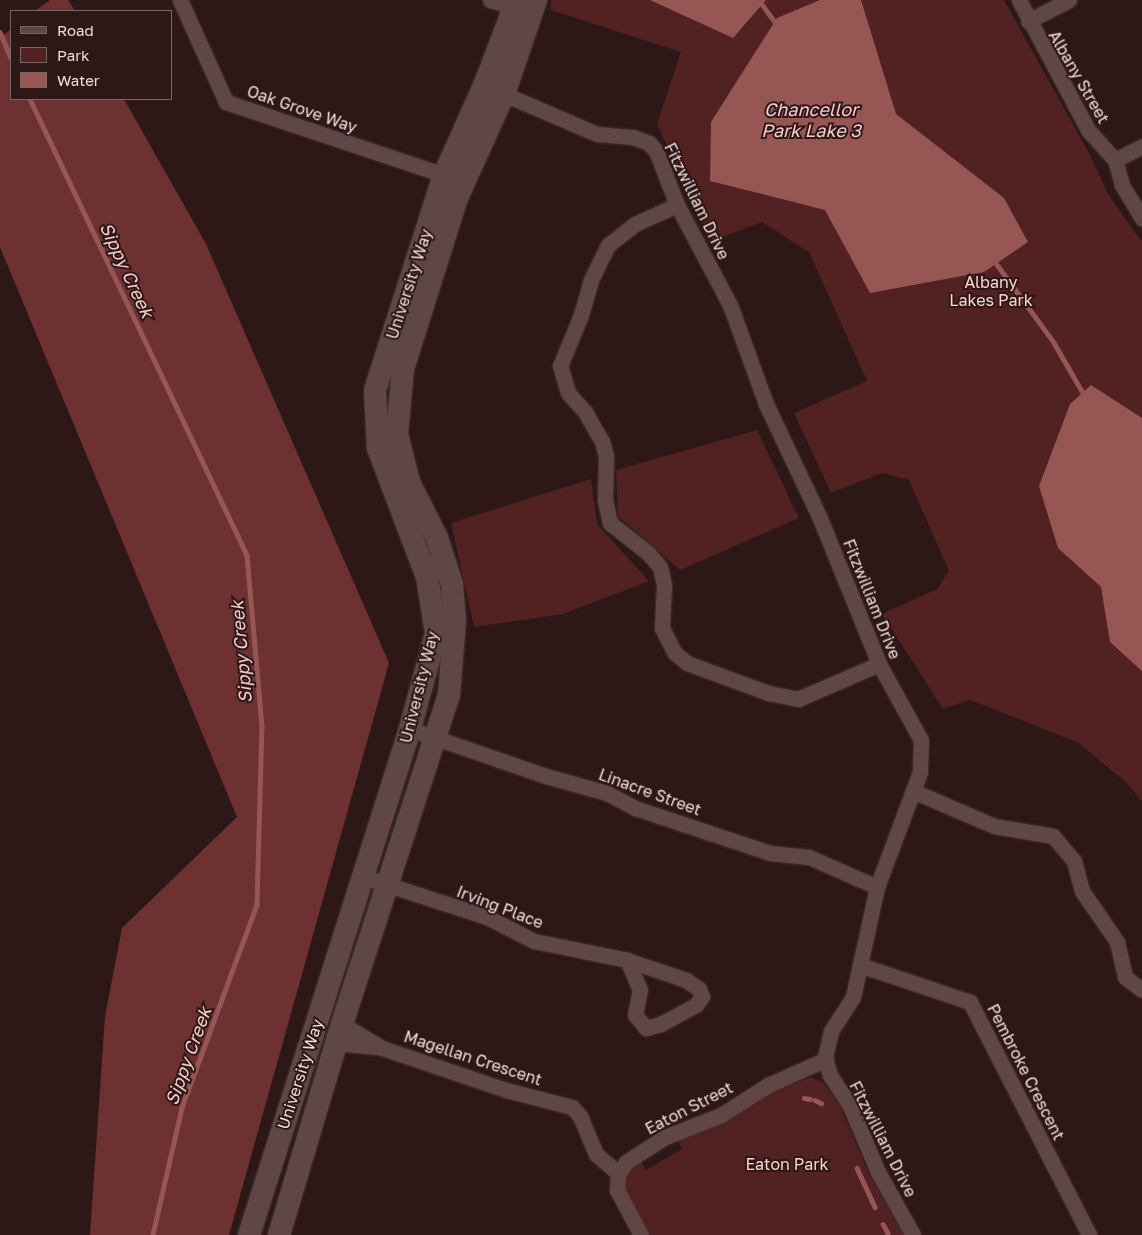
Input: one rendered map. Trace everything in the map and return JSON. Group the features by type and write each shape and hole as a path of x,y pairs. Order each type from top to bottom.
{"street":[{"name":"Oak Grove Way","path":"180,0 226,102 444,176"},
{"path":"490,0 525,5"},
{"name":"Albany Street","path":"1019,0 1088,130 1115,160 1122,185 1142,218"},
{"path":"1028,20 1069,0"},
{"name":"University Way","path":"279,1235 339,1034 386,885 437,737 448,695 455,620 452,584 437,538 409,482 397,434 403,369 457,198 525,5"},
{"name":"University Way","path":"249,1235 410,729 436,633 427,576 378,448 375,390 444,176 494,90"},
{"name":"Fitzwilliam Drive","path":"494,90 597,134 633,138 649,143 662,160 677,205 730,305 759,387 819,516 879,664 921,740 920,772 877,887 853,997 829,1036 827,1066 850,1106 878,1172 913,1235"},
{"path":"1115,160 1142,146"},
{"path":"677,205 629,227 608,245 591,280 581,315 560,366 568,393 585,412 602,442 606,456 604,500 610,523 648,553 660,567 664,585 662,628 675,653 687,663 768,693 798,699 879,664"},
{"name":"Linacre Street","path":"410,729 546,776 607,793 636,808 770,853 809,857 877,887"},
{"path":"913,791 994,826 1053,836 1074,861 1082,891 1117,942 1125,977 1142,990"},
{"name":"Irving Place","path":"364,877 487,917 534,941 627,960 686,980 699,989 702,996 696,1005 661,1024 646,1028 635,1015 640,990 627,960"},
{"name":"Pembroke Crescent","path":"860,965 970,1002 1089,1235"},
{"path":"315,1026 339,1034"},
{"name":"Magellan Crescent","path":"339,1034 506,1090 569,1105 578,1113 591,1142 621,1169"},
{"name":"Eaton Street","path":"621,1169 665,1138 721,1115 768,1085 800,1072 827,1066"},
{"path":"621,1169 617,1190 641,1235"}],"green space":[{"name":"Albany Lakes Park","path":"551,0 1004,0 1090,155 1108,194 1142,242 1142,802 1127,783 1077,742 970,700 943,709 882,614 937,589 949,571 909,480 882,473 831,493 794,413 867,381 809,252 762,222 712,241 657,124 681,52 551,10"},
{"path":"757,430 799,518 680,570 618,516 616,470"},
{"path":"591,479 597,524 649,581 563,614 474,627 451,523"},
{"name":"Eaton Park","path":"811,1077 824,1083 840,1106 868,1172 904,1235 648,1235 624,1190 625,1173 640,1160 646,1170 682,1149 677,1139 762,1096"}],"shaded area":[{"path":"50,0 68,0 74,10 36,10"},
{"path":"10,30 10,100 125,100 206,244 389,663 229,1235 90,1235 105,1016 122,928 237,817 0,247 0,38"}],"water":[{"path":"650,0 766,0 733,38"},
{"name":"Chancellor Park Lake 3","path":"820,0 861,0 896,114 1004,198 1028,242 984,272 870,293 825,210 710,181 711,122 777,18"},
{"path":"1091,385 1142,418 1142,671 1110,642 1101,587 1058,548 1039,486 1070,404"}],"waterway":[{"path":"759,0 777,25"},
{"name":"Sippy Creek","path":"0,32 10,56"},
{"name":"Sippy Creek","path":"30,100 247,555 262,725 257,905 182,1108 153,1235"},
{"path":"993,259 1053,341 1086,398"},
{"path":"804,1098 810,1099"},
{"path":"815,1100 821,1103"},
{"path":"857,1168 875,1207"},
{"path":"883,1224 888,1233"}]}
